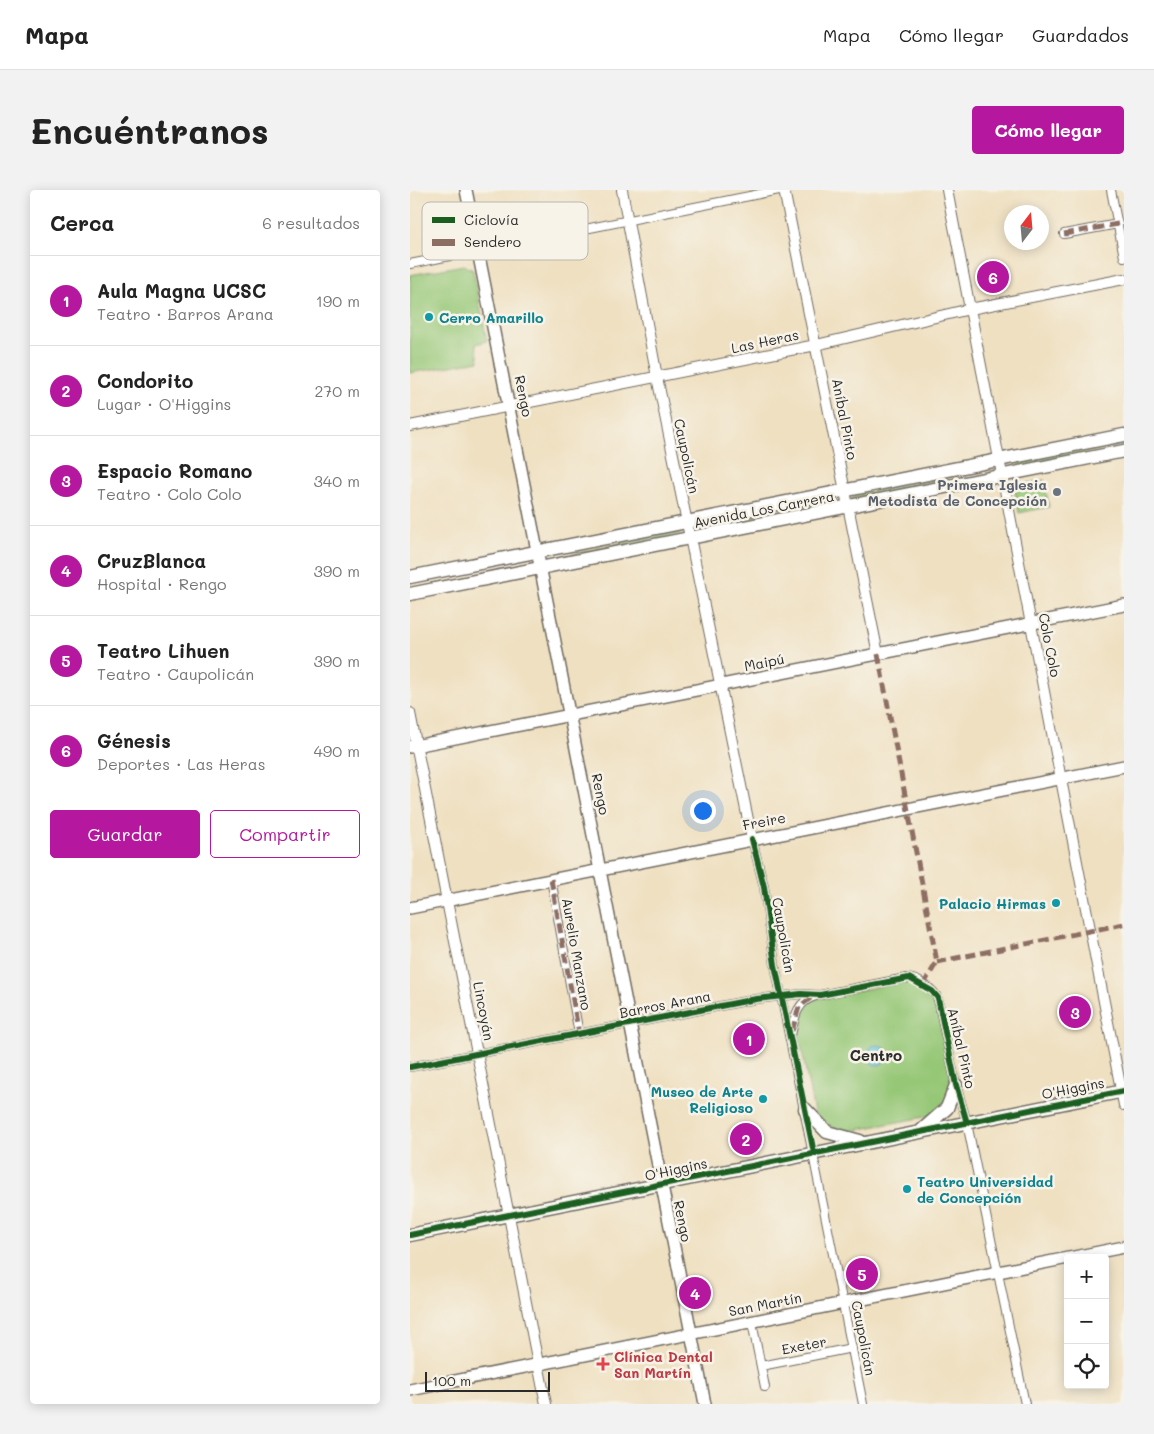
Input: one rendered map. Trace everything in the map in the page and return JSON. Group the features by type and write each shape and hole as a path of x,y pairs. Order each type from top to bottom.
{"main road":[{"name":"Rengo","path":"481,260 705,1404"},
{"name":"Avenida Los Carrera","path":"410,577 1124,435"},
{"name":"Avenida Los Carrera","path":"410,594 1124,451"},
{"name":"Maipú","path":"413,746 1124,605"},
{"name":"Freire","path":"410,908 1124,766"},
{"path":"919,1132 947,1108 956,1085"},
{"name":"O'Higgins","path":"410,1236 1123,1091"},
{"path":"805,1110 820,1127 830,1134 870,1143"},
{"name":"San Martín","path":"1088,1254 1124,1247"},
{"name":"San Martín","path":"410,1390 1064,1259"}],"street":[{"name":"Caupolicán","path":"622,190 657,377 762,880 770,933 863,1404"},
{"path":"588,228 779,190"},
{"name":"Aníbal Pinto","path":"784,190 878,654"},
{"name":"Colo Colo","path":"947,190 1123,1091 1124,1105"},
{"path":"1111,190 1124,257"},
{"path":"1064,234 1118,224"},
{"path":"410,264 430,260"},
{"name":"Las Heras","path":"410,426 816,345 970,309 1124,280"},
{"name":"Lincoyán","path":"410,713 413,746 447,900 546,1404"},
{"name":"Aurelio Manzano","path":"551,879 579,1034"},
{"name":"Barros Arana","path":"410,1068 756,999 801,994 820,995 906,978 913,979 923,985"},
{"name":"Aníbal Pinto","path":"923,985 934,992 938,999 956,1085 968,1123 1025,1404"},
{"path":"791,1037 799,1007 808,999 820,995"},
{"path":"752,1322 765,1388"},
{"name":"Exeter","path":"760,1366 852,1348"}],"green space":[{"path":"464,265 473,270 487,341 476,344 479,361 410,373 410,275"},
{"path":"1124,440 1124,445 1019,466 1016,463"},
{"path":"993,467 886,493 852,499 855,495"},
{"path":"1044,480 1049,507 1019,513 1014,486"},
{"path":"829,501 832,503 698,529 700,526"},
{"path":"680,529 681,533 678,534 547,560"},
{"path":"906,981 914,983 935,998 952,1083 950,1096 930,1116 839,1133 814,1113 797,1026 800,1010 812,1000"}],"water":[{"path":"873,1045 881,1045 887,1051 887,1059 881,1065 873,1065 867,1059 867,1051"}],"marked path":[{"path":"1064,234 1118,224"},
{"path":"878,654 937,962"},
{"path":"551,879 579,1034"},
{"path":"937,962 1124,924"},
{"path":"923,985 937,962"},
{"path":"792,1031 799,1007 813,996"}],"cycle path":[{"path":"752,839 764,887 775,965 814,1153"},
{"path":"410,1067 756,999 801,994 820,995 909,978 932,991 938,998 956,1085 967,1123"},
{"path":"410,1235 1124,1091"}],"place":[{"name":"Génesis","path":"993,277"},
{"name":"Cerro Amarillo","path":"429,317"},
{"name":"Primera Iglesia Metodista de Concepción","path":"1057,492"},
{"name":"Palacio Hirmas","path":"1056,903"},
{"name":"Espacio Romano","path":"1075,1012"},
{"name":"Aula Magna UCSC","path":"749,1039"},
{"name":"Museo de Arte Religioso","path":"763,1099"},
{"name":"Condorito","path":"746,1139"},
{"name":"Teatro Universidad de Concepción","path":"907,1189"},
{"name":"Teatro Lihuen","path":"862,1274"},
{"name":"CruzBlanca","path":"695,1293"},
{"name":"Clínica Dental San Martín","path":"603,1364"}],"district":[{"name":"Centro","path":"876,1055"}]}
